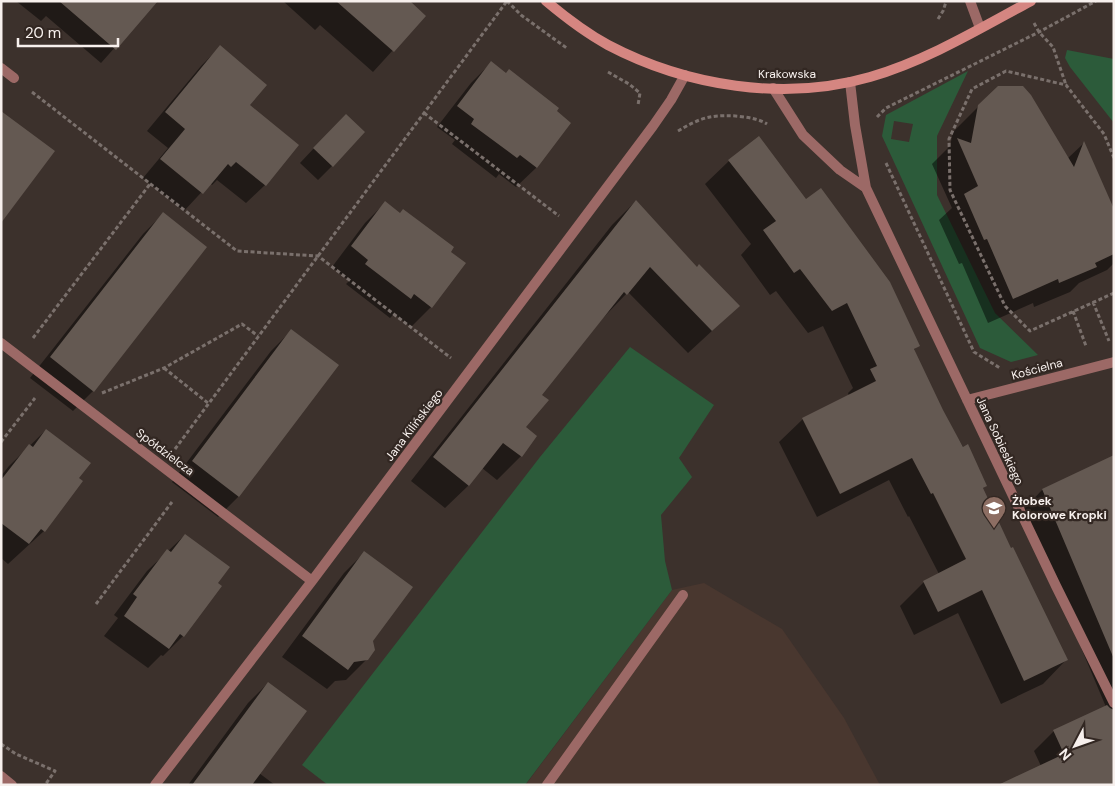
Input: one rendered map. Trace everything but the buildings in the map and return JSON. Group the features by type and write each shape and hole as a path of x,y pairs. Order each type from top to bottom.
{"main road":[{"name":"Krakowska","path":"546,1 581,28 608,45 656,67 717,83 795,89 850,82 905,65 1027,3"}],"street":[{"path":"970,1 980,28"},
{"path":"1,68 14,78"},
{"name":"Jana Kilińskiego","path":"155,785 312,581 653,126 671,100 684,75"},
{"name":"Jana Sobieskiego","path":"850,82 866,188 1114,703"},
{"name":"Jana Sobieskiego","path":"773,88 803,135 840,170 866,188"},
{"name":"Spółdzielcza","path":"1,343 312,581"},
{"name":"Kościelna","path":"967,400 1114,362"},
{"path":"548,785 683,595"},
{"path":"1,776 12,785"}],"path":[{"path":"162,465 507,1 521,15 575,54"},
{"path":"938,18 943,11 946,1"},
{"path":"1039,32 1096,1"},
{"path":"1027,3 1039,32 1053,47 1066,85 1104,134 1114,158"},
{"path":"600,68 630,84 640,93 637,113 653,126"},
{"path":"1066,85 1006,71 972,89 949,139 950,190 1004,306 1030,331 1114,293"},
{"path":"14,78 237,251 318,256 469,372"},
{"path":"424,113 561,218"},
{"path":"878,117 878,125"},
{"path":"885,159 974,352 1000,368 1008,368"},
{"path":"19,356 150,184"},
{"path":"1088,349 1112,341 1093,302"},
{"path":"1073,311 1093,367"},
{"path":"79,402 164,368 242,324 258,336"},
{"path":"164,368 208,403"},
{"path":"1,442 50,380"},
{"path":"96,604 186,484"},
{"path":"1,744 16,754 55,771 45,785"}],"shaded area":[{"path":"704,583 782,629 844,718 880,785 528,785 527,783 672,590"}],"green space":[{"path":"1067,50 1114,59 1114,123 1070,67 1065,58"},
{"path":"968,71 937,136 937,195 995,313 1038,355 1011,362 980,348 882,136 886,115","holes":["894,121 913,124 909,142 891,139"]},
{"path":"630,347 714,405 679,458 692,477 661,515 665,561 672,590 525,785 328,785 302,765 540,457"}],"place":[{"name":"Żłobek Kolorowe Kropki","path":"994,529"}]}
